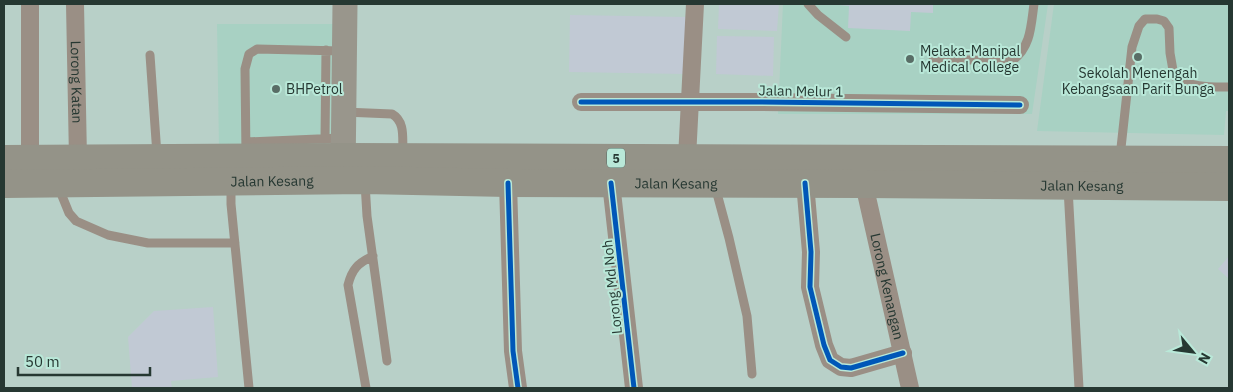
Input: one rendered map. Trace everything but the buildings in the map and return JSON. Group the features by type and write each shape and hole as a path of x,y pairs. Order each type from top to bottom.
{"main road":[{"name":"Jalan Kesang","path":"17,159 157,158 246,150 348,165 509,195 611,182 1229,186"},
{"name":"Jalan Kesang","path":"4,184 60,192 231,192 348,165 403,157 1229,160"}],"street":[{"path":"17,159 30,4"},
{"name":"Lorong Katan","path":"75,4 78,159"},
{"path":"345,4 336,51 344,112 348,165"},
{"path":"687,158 695,4"},
{"name":"Jalan Melur 1","path":"581,102 1020,105"},
{"name":"Lorong Md Noh","path":"611,182 634,388"},
{"path":"805,183 811,252 810,287 824,345 830,360 841,367 851,368 903,352"},
{"name":"Lorong Kenangan","path":"864,184 910,388"},
{"path":"509,195 513,351 518,388"}],"lane":[{"path":"808,4 818,15 846,37"},
{"path":"933,60 1013,60 1021,53 1029,38 1034,4"},
{"path":"1120,160 1132,48 1139,26 1145,19 1164,21 1169,28 1170,53 1174,76 1184,83 1197,87 1229,87"},
{"path":"246,150 245,70 248,54 257,49 336,51 348,165 367,216 387,361"},
{"path":"150,55 157,158"},
{"path":"344,112 392,114 398,118 402,124 403,157"},
{"path":"715,183 747,316 752,374"},
{"path":"1068,185 1079,388"},
{"path":"60,192 69,213 76,221 108,235 148,242 235,243"},
{"path":"231,192 249,388"},
{"path":"366,388 348,285 351,273 358,263 373,256"}],"shaded area":[{"name":"Melaka-Manipal Medical College","path":"783,4 1048,4 1032,114 778,114"},
{"name":"Sekolah Menengah Kebangsaan Parit Bunga","path":"1054,4 1229,4 1229,111 1226,111 1224,135 1037,131"},
{"path":"217,24 335,24 332,145 219,148"}],"cycle path":[{"path":"581,102 1020,105"},
{"path":"508,183 513,351 518,388"},
{"path":"611,183 634,388"},
{"path":"805,183 811,252 810,287 824,345 830,360 841,367 851,368 903,353"}],"place":[{"name":"Sekolah Menengah Kebangsaan Parit Bunga","path":"1138,57"},
{"name":"Melaka-Manipal Medical College","path":"910,59"},
{"name":"BHPetrol","path":"276,89"}]}
